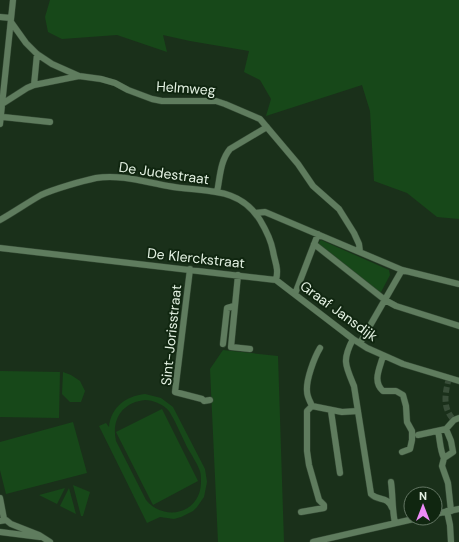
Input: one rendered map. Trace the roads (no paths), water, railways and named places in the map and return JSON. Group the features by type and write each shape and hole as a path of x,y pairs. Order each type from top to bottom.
{"street":[{"path":"0,124 13,0"},
{"path":"0,17 11,20"},
{"name":"Helmweg","path":"11,20 26,43 38,54 52,64 79,76 101,79 115,83 128,90 162,101 216,101 260,119 298,164 313,186 339,209 354,233 359,244 360,252"},
{"path":"34,85 38,54"},
{"path":"0,56 8,57"},
{"path":"2,104 34,85 79,76"},
{"path":"0,115 3,117 50,122"},
{"path":"217,192 223,161 230,149 267,127"},
{"name":"De Judestraat","path":"0,220 41,195 96,178 122,178 172,187 217,192 240,199 255,213 272,243 278,272 276,280"},
{"path":"255,213 265,212 402,270 459,284"},
{"path":"295,294 318,234"},
{"path":"314,244 384,300 396,306 459,326"},
{"name":"De Klerckstraat","path":"0,248 276,280"},
{"name":"Sint-Jorisstraat","path":"190,270 175,392 202,399 204,401 210,400"},
{"path":"360,343 402,270"},
{"path":"238,275 231,347 250,349"},
{"name":"Graaf Jansdijk","path":"276,280 353,339 383,356 412,367 459,381"},
{"path":"223,344 227,308 234,306"},
{"path":"353,339 345,360 354,386 371,494 375,498 382,498 388,501 392,508 395,523"},
{"path":"312,406 307,394 307,386 314,360 320,348"},
{"path":"383,356 377,375 378,383 383,391 396,391 403,395 406,406 407,422 412,431 410,449 402,452"},
{"path":"312,406 331,411 358,411"},
{"path":"301,512 324,508 324,505 319,500 309,465 307,451 307,411 312,406"},
{"path":"331,411 340,473"},
{"path":"412,431 418,434 446,429 454,420 459,418"},
{"path":"444,458 456,453 446,429"},
{"path":"438,431 441,442 441,452 444,458 442,466 448,483 451,542"},
{"path":"412,440 416,439 418,434"},
{"path":"391,482 394,503 392,508"},
{"path":"0,498 1,520 8,520 11,524 39,535 50,542"},
{"path":"443,512 459,509"},
{"path":"313,542 403,521"},
{"path":"8,532 11,524"},
{"path":"0,532 42,538"}],"tunnel":[{"path":"449,378 446,389 446,405 454,420"}]}
